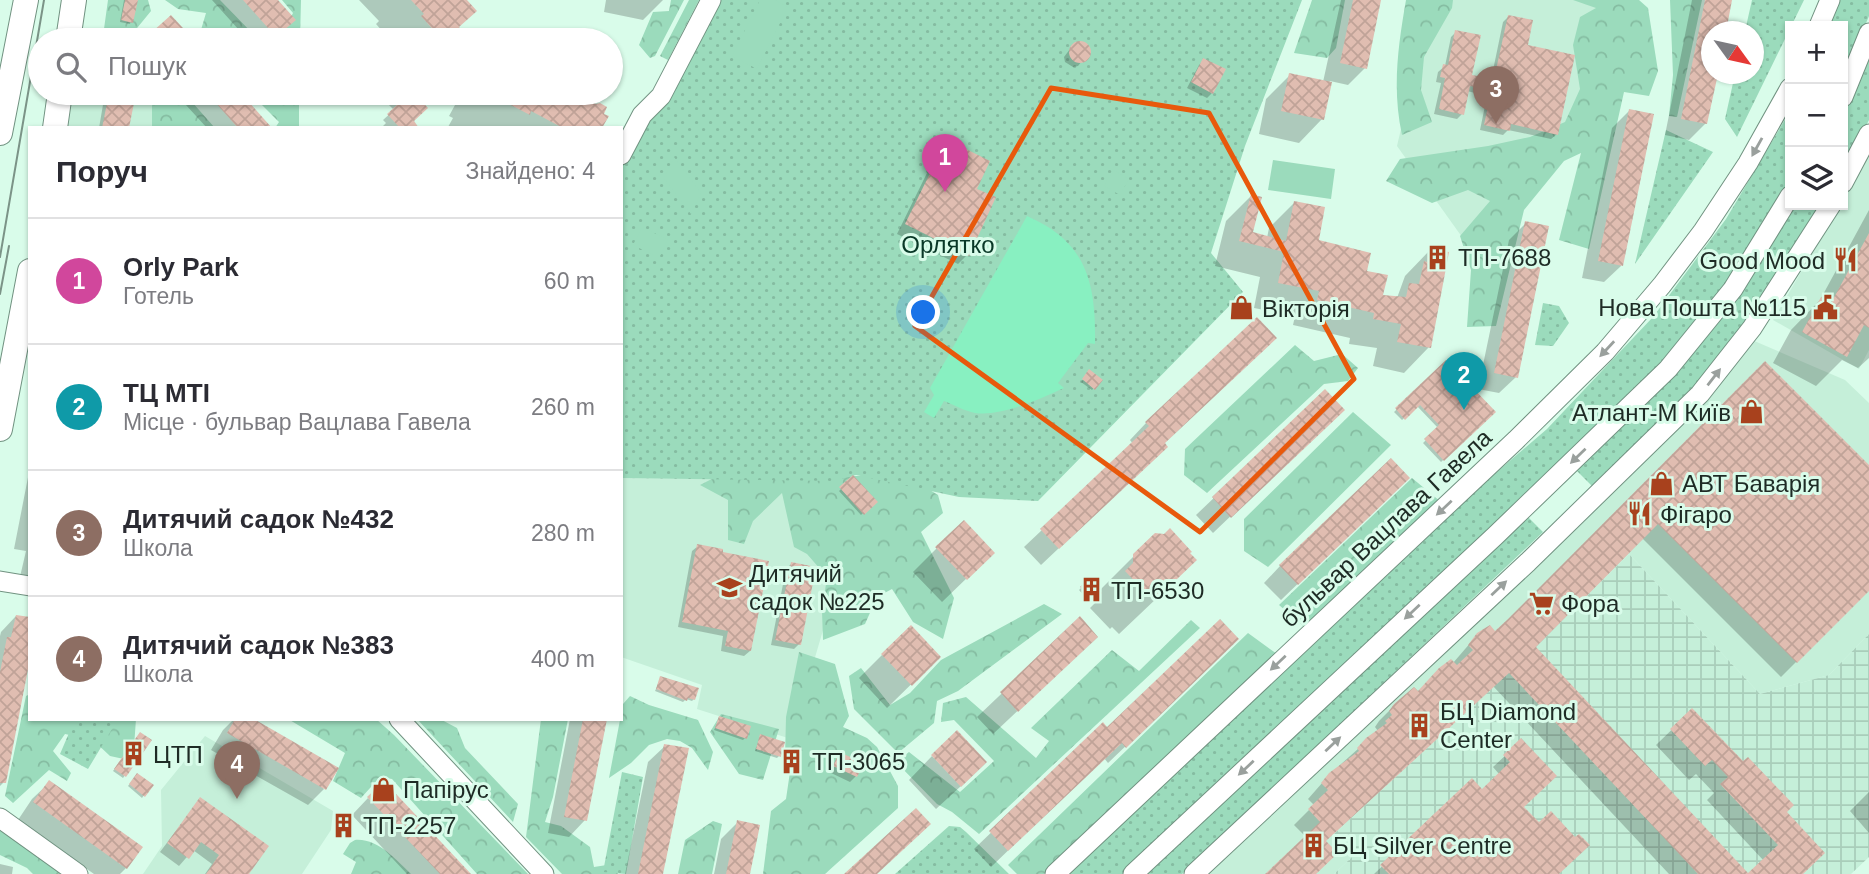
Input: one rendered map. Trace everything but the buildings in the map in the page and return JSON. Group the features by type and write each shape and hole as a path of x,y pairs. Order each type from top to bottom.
{"main road":[{"path":"0,133 26,0"},
{"path":"70,28 74,0"},
{"path":"55,126 58,105"},
{"path":"0,429 28,282"}],"street":[{"path":"623,151 642,116 661,96 711,0"},
{"path":"1821,21 1830,0"},
{"path":"1848,85 1869,33"},
{"name":"бульвар Вацлава Гавела","path":"1055,874 1516,440 1605,352 1662,285 1703,231 1748,163 1785,97"},
{"path":"1848,174 1869,134"},
{"path":"1133,874 1668,369 1732,289 1785,204"},
{"path":"1194,874 1517,571 1700,394 1752,328 1828,210"},
{"path":"0,581 28,586"},
{"path":"401,721 544,874"},
{"path":"0,818 78,874"}],"highlighted area":[{"path":"1051,88 1209,113 1354,379 1200,532 915,326"}],"shaded area":[{"path":"1431,0 1621,0 1620,91 1472,251 1397,146"},
{"path":"71,105 157,105 153,126 67,126"},
{"path":"1869,150 1869,350 1859,369 1773,320 1837,210 1848,210 1848,190"},
{"path":"1027,216 1063,238 1084,267 1093,302 1095,344 1088,343 1058,383 1064,388 1020,406 985,414 944,401 934,418 924,412 934,395 930,388"},
{"path":"1752,340 1845,380 1869,403 1869,634 1829,675 1760,694 1629,554 1536,647 1333,835 1352,857 1334,874 1203,874"},
{"name":"Дитячий садок №225","path":"623,478 743,479 856,518 791,739 697,709 702,685 623,658"},
{"path":"1629,554 1760,694 1829,675 1869,634 1869,857 1851,874 1334,874 1352,857 1333,835 1536,647"},
{"path":"205,736 333,811 331,830 302,874 143,874 162,846 161,790"}],"green space":[{"path":"108,0 148,0 151,11 137,28 104,28"},
{"path":"165,0 220,0 247,28 202,28 206,13 178,9"},
{"path":"282,0 301,0 300,28 285,28 293,13"},
{"path":"671,0 684,0 655,56 650,58 639,45 653,12 669,11"},
{"path":"689,0 699,0 668,60 660,56"},
{"name":"Орлятко","path":"713,0 1302,0 1245,146 1211,253 1243,292 1038,501 959,497 856,475 833,481 623,478 623,154"},
{"path":"760,0 775,0 788,7 757,69 732,56"},
{"path":"1312,0 1345,0 1336,48 1327,58 1294,53"},
{"path":"1406,0 1453,0 1452,8 1424,57 1421,90 1432,122 1402,135 1397,101 1397,68"},
{"path":"1573,0 1639,0 1648,8 1658,71 1649,96 1624,92 1589,249 1559,240 1581,153 1564,161 1524,210 1496,326 1467,327 1471,270 1460,236 1490,201 1468,190 1432,203 1386,181 1400,159 1530,137 1565,122 1580,89 1573,45 1580,17 1596,8"},
{"path":"1670,0 1702,0 1677,117 1669,116 1673,75"},
{"path":"1752,0 1804,0 1794,21 1785,21 1785,39 1764,82 1764,21 1747,21"},
{"path":"1840,0 1869,0 1869,16 1848,66 1848,21 1831,21"},
{"path":"1869,51 1869,120 1848,160 1848,147 1848,99"},
{"path":"1733,84 1763,84 1737,137 1725,119"},
{"path":"152,105 195,105 213,126 152,126"},
{"path":"262,105 299,105 299,126 276,126 279,122"},
{"path":"1785,119 1785,188 1720,292 1657,368 1445,578 1127,874 1068,874 1458,505 1547,429 1653,317 1726,219"},
{"path":"1666,130 1713,152 1635,264"},
{"path":"674,157 701,193 691,214 664,178"},
{"path":"1273,160 1335,169 1331,199 1268,190"},
{"path":"1113,170 1129,179 1120,195 1104,186"},
{"path":"1790,210 1822,210 1754,314 1693,389 1593,487 1576,470"},
{"path":"642,227 668,240 659,258 633,245"},
{"path":"1543,303 1559,306 1569,323 1553,346 1535,345"},
{"path":"1295,345 1314,361 1342,354 1358,368 1348,381 1324,384 1207,493 1184,475 1185,449"},
{"path":"1353,412 1391,445 1268,567 1244,551 1244,519"},
{"path":"743,463 828,476 907,476 938,495 943,513 921,532 954,598 943,639 913,622 892,589 877,597 865,624 823,640 822,611 827,577 807,554 794,547 782,493 753,521 744,544 728,540 728,500 700,485"},
{"path":"1412,478 1441,502 1309,631 1279,605"},
{"path":"1528,517 1543,532 1182,874 1147,874"},
{"path":"1044,604 1062,614 958,691 937,701 934,723 898,753 854,709 849,676 861,668 890,705 910,693 941,660"},
{"path":"1191,620 1200,628 979,834 952,812 937,804 896,762 909,752 960,792 994,761 954,720 941,722 943,703 966,697 1036,758 1049,741 1031,728 1112,650 1139,671"},
{"path":"1248,633 1277,654 1044,874 1017,874 1008,865"},
{"path":"799,652 835,664 849,716 843,727 867,738 877,747 898,786 898,808 825,874 763,874 771,811 786,799 791,765 785,757 786,717"},
{"path":"28,695 28,721 136,721 133,761 110,756 93,740 65,734 53,751 71,773 67,781 49,770 13,803 5,796"},
{"path":"630,696 649,705 698,720 713,752 708,770 692,748 680,741 667,739 649,745 631,763 609,778 620,721 623,721 623,704"},
{"path":"721,714 779,729 763,780 739,774 710,732"},
{"path":"74,721 117,721 88,769 60,754"},
{"path":"291,721 378,721 528,874 477,874 392,779 380,777 361,798 333,781 345,753"},
{"path":"419,721 444,721 457,728 465,748 518,804 513,822"},
{"path":"541,721 568,721 553,797 545,822 561,826 590,847 594,867 613,864 618,874 562,874 526,837"},
{"path":"622,772 643,777 626,874 603,872"},
{"path":"713,821 722,824 712,874 678,874 685,840"},
{"path":"949,826 960,827 1009,874 895,874"},
{"path":"0,830 71,874 33,874 27,868 0,855"},
{"path":"355,840 379,846 411,874 351,874 356,862 343,854"}],"tram line":[{"path":"39,28 44,0"},
{"path":"0,257 28,93"},
{"path":"0,294 9,246"}],"place":[{"name":"Дитячий садок №432","path":"1496,124"},
{"name":"Orly Park","path":"945,192"},
{"name":"ТП-7688","path":"1438,257"},
{"name":"Good Mood","path":"1845,260"},
{"name":"Нова Пошта №115","path":"1826,307"},
{"name":"Вікторія","path":"1242,308"},
{"name":"ТЦ MTI","path":"1464,410"},
{"name":"Атлант-М Київ","path":"1751,412"},
{"name":"АВТ Баварія","path":"1662,483"},
{"name":"Фігаро","path":"1640,514"},
{"name":"Дитячий садок №225","path":"729,587"},
{"name":"ТП-6530","path":"1091,590"},
{"name":"Фора","path":"1541,603"},
{"name":"БЦ Diamond Center","path":"1420,725"},
{"name":"ЦТП","path":"133,754"},
{"name":"ТП-3065","path":"792,761"},
{"name":"Папірус","path":"383,789"},
{"name":"Дитячий садок №383","path":"237,799"},
{"name":"ТП-2257","path":"343,825"},
{"name":"БЦ Silver Centre","path":"1313,845"}]}
